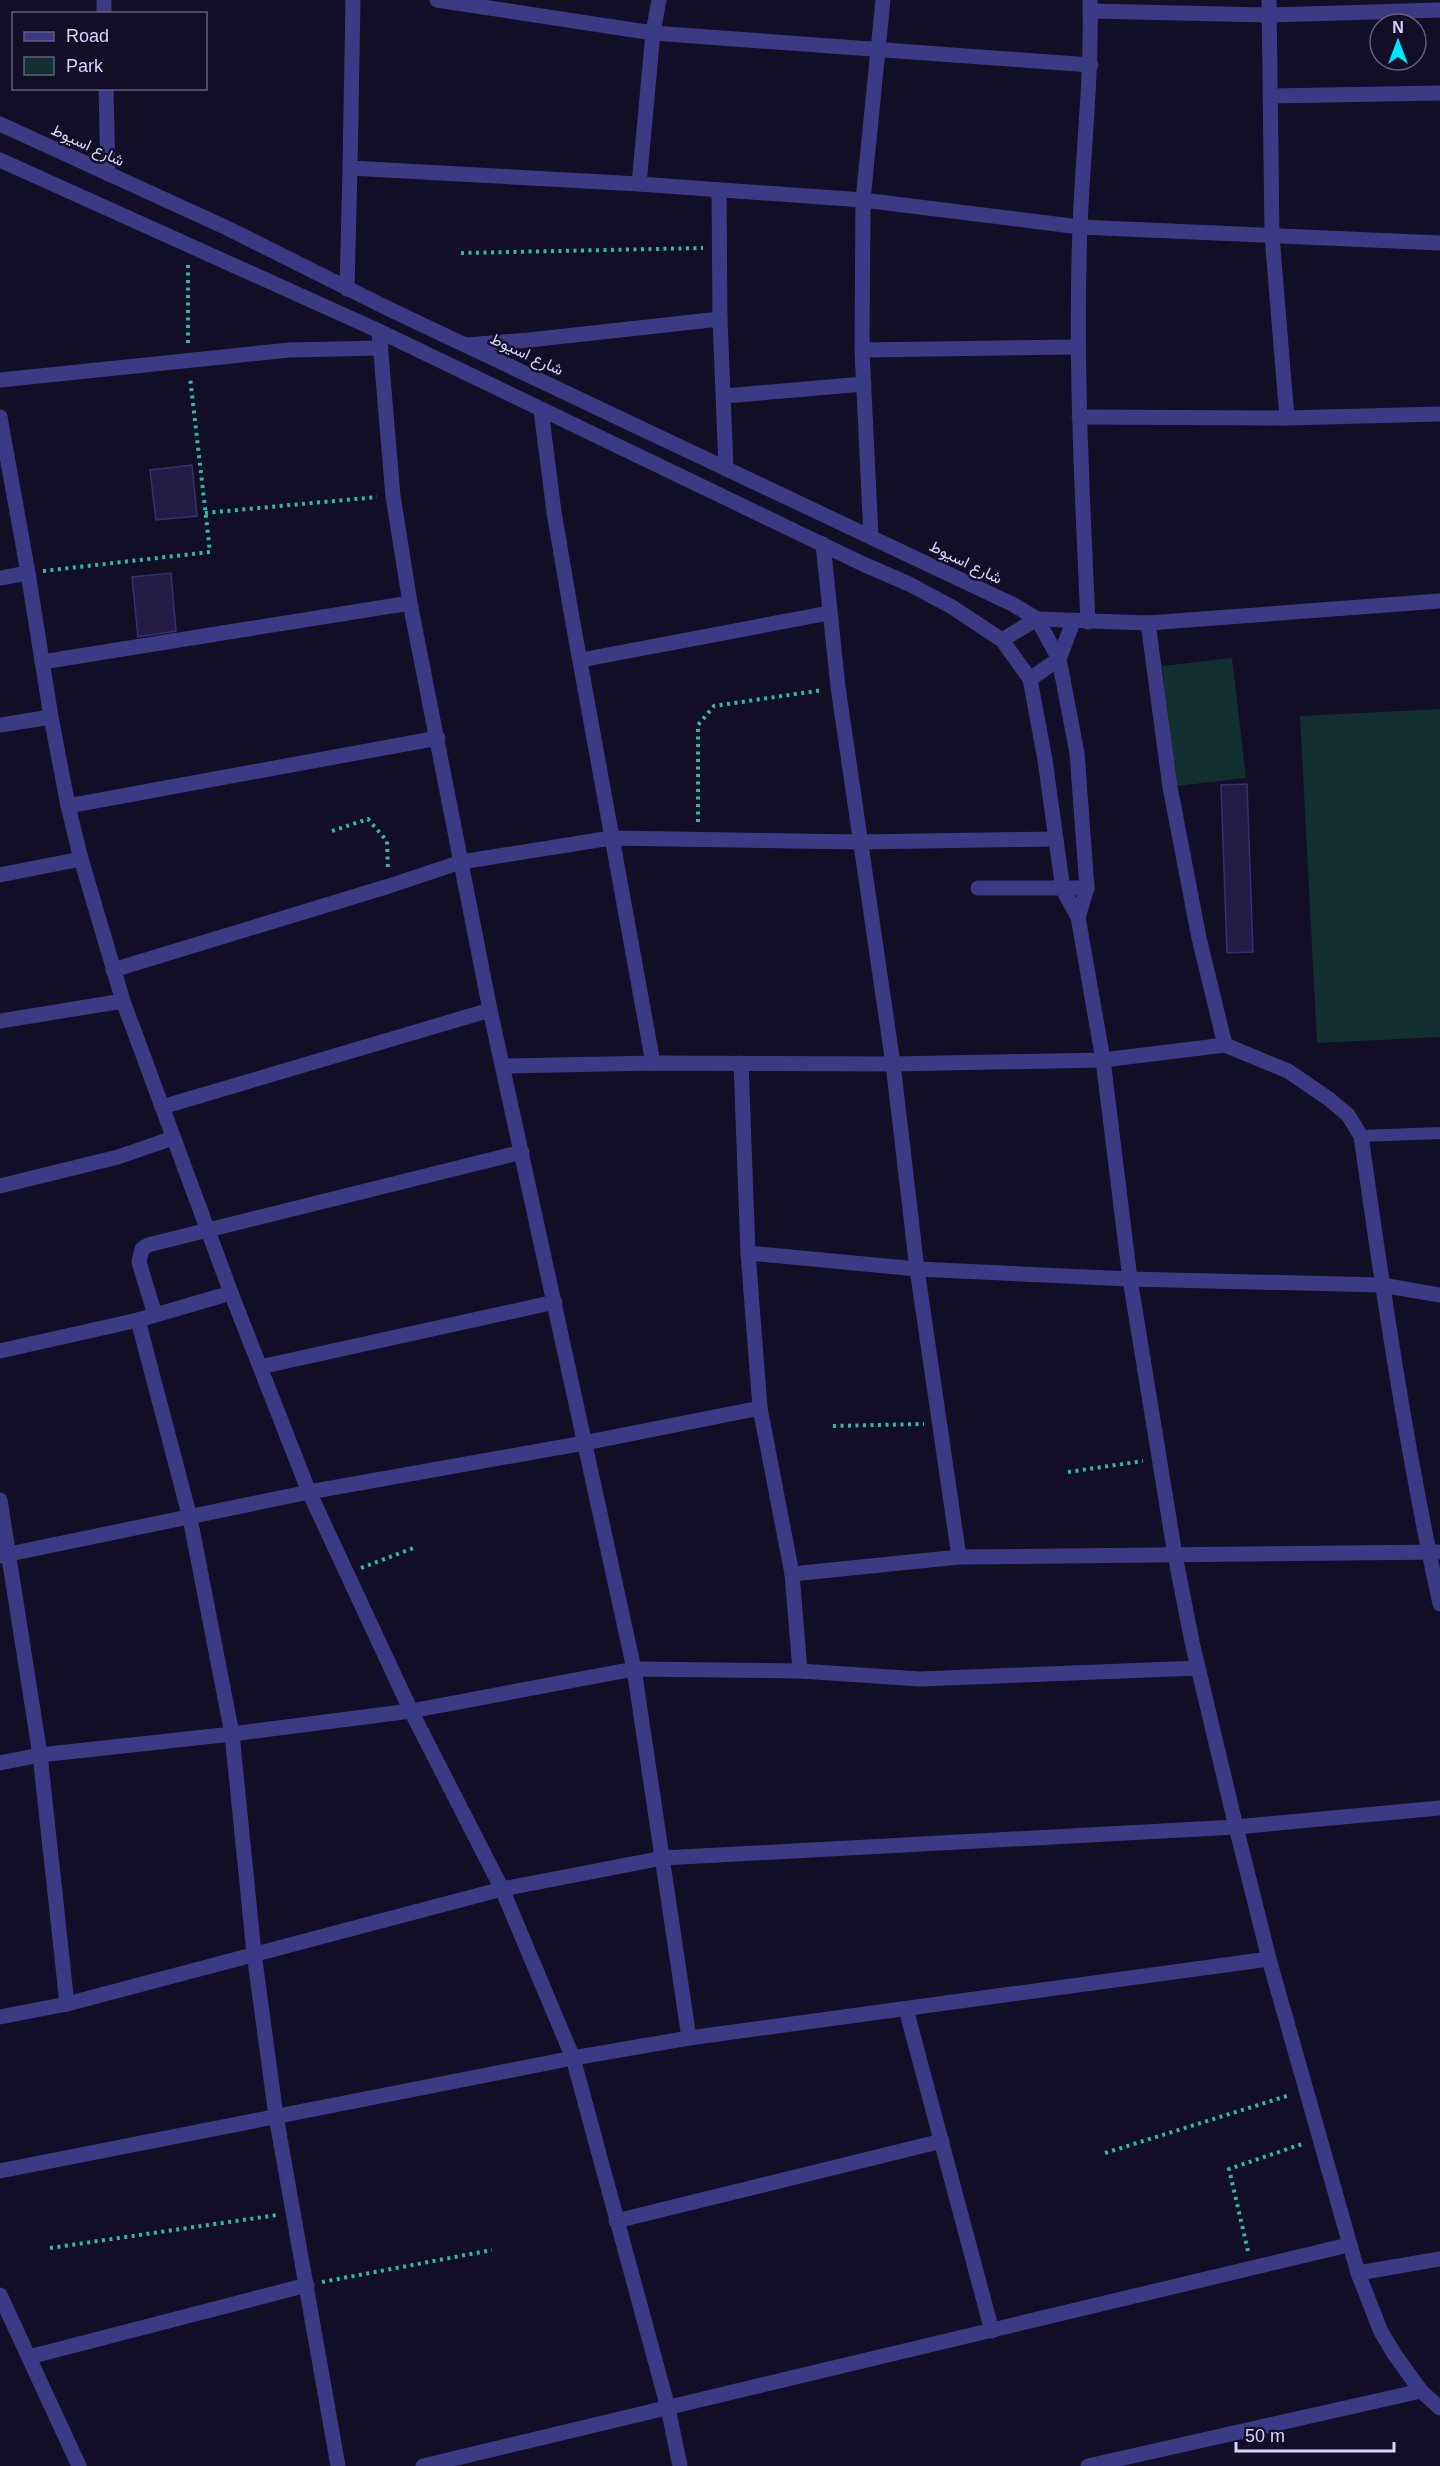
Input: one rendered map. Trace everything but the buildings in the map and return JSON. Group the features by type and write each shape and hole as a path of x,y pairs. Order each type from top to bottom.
{"street":[{"path":"347,289 353,0"},
{"path":"437,0 514,6 653,33 1090,65"},
{"path":"639,184 653,33 659,0"},
{"path":"872,537 862,350 863,200 883,0"},
{"path":"1030,679 1059,659 1080,622 1078,347 1080,226 1090,65 1090,6 1440,10"},
{"path":"1269,8 1272,236 1287,418"},
{"path":"106,90 108,174"},
{"path":"1271,96 1440,93"},
{"name":"شارع اسيوط","path":"0,124 227,228 347,289 872,537 1014,605 1037,619"},
{"path":"0,160 379,331 909,584 1002,640 1030,679 1045,760 1063,890 1078,917 1103,1060 1130,1279 1175,1555 1198,1668 1269,1959 1348,2245 1381,2332 1421,2391 1440,2408"},
{"path":"350,168 639,184 863,200 1080,226 1440,243"},
{"path":"719,191 720,319 725,396 726,469"},
{"path":"466,345 547,339 720,319"},
{"path":"379,331 393,496 410,603 490,1010 634,1669 689,2038"},
{"path":"862,350 1078,347"},
{"path":"0,380 289,350 381,348"},
{"path":"725,396 864,384"},
{"path":"541,410 554,512 653,1063"},
{"path":"1078,417 1287,418 1440,414"},
{"path":"0,423 68,806 81,859 123,1002 231,1293 309,1492 411,1711 502,1889 573,2058 668,2408 680,2466"},
{"path":"823,544 838,687 893,1064 917,1269 958,1557"},
{"path":"0,578 28,573"},
{"path":"1002,640 1037,619 1148,623 1440,601"},
{"path":"42,662 410,603"},
{"path":"581,660 829,613"},
{"path":"1037,619 1059,659 1077,753 1087,888 1078,917"},
{"path":"1148,623 1170,787 1199,938 1225,1045"},
{"path":"0,725 51,717"},
{"path":"68,806 438,738"},
{"path":"113,970 461,862 611,838 859,842 1056,839"},
{"path":"0,875 81,859"},
{"path":"978,888 1063,890 1087,888"},
{"path":"0,1021 123,1002"},
{"path":"162,1107 490,1010"},
{"path":"504,1066 653,1063 893,1064 1103,1060 1225,1045 1288,1071 1348,1115 1361,1136 1382,1285 1434,1552 1440,1604"},
{"path":"741,1063 748,1253 760,1408 792,1574 800,1671"},
{"path":"0,1186 100,1162 173,1138"},
{"path":"155,1315 139,1263 142,1249 148,1245 522,1152"},
{"path":"748,1253 917,1269 1130,1279 1382,1285 1440,1295"},
{"path":"0,1351 138,1320 231,1293"},
{"path":"260,1366 555,1302"},
{"path":"138,1320 190,1518 232,1734 254,1953 276,2116 338,2466"},
{"path":"4,1555 309,1492 584,1443 760,1408"},
{"path":"0,1500 4,1555 40,1755 67,2004"},
{"path":"792,1574 958,1557 1434,1552"},
{"path":"0,1762 40,1755 411,1711 634,1669 800,1671 920,1679 1198,1668"},
{"path":"0,2017 67,2004 502,1889 663,1858 1236,1827 1440,1808"},
{"path":"0,2171 573,2058 689,2038 1269,1959"},
{"path":"906,2009 992,2331"},
{"path":"616,2221 942,2141"},
{"path":"423,2466 1348,2245"},
{"path":"1358,2273 1440,2259"},
{"path":"29,2357 307,2285"},
{"path":"0,2295 79,2466"},
{"path":"1088,2466 1421,2391"}],"lane":[{"path":"1361,1136 1440,1133"}],"path":[{"path":"28,573 210,552 188,359 188,245"},
{"path":"461,253 720,248"},
{"path":"205,513 393,496"},
{"path":"699,838 698,725 714,706 838,687"},
{"path":"332,831 368,819 387,841 389,886"},
{"path":"833,1426 940,1423"},
{"path":"1068,1472 1159,1459"},
{"path":"346,1573 416,1547"},
{"path":"1105,2153 1305,2090"},
{"path":"1252,2268 1230,2169 1320,2138"},
{"path":"50,2248 293,2212"},
{"path":"307,2285 492,2250"}],"green space":[{"path":"1232,658 1246,778 1176,786 1162,666"},
{"path":"1440,709 1440,1037 1317,1043 1300,716"}]}
